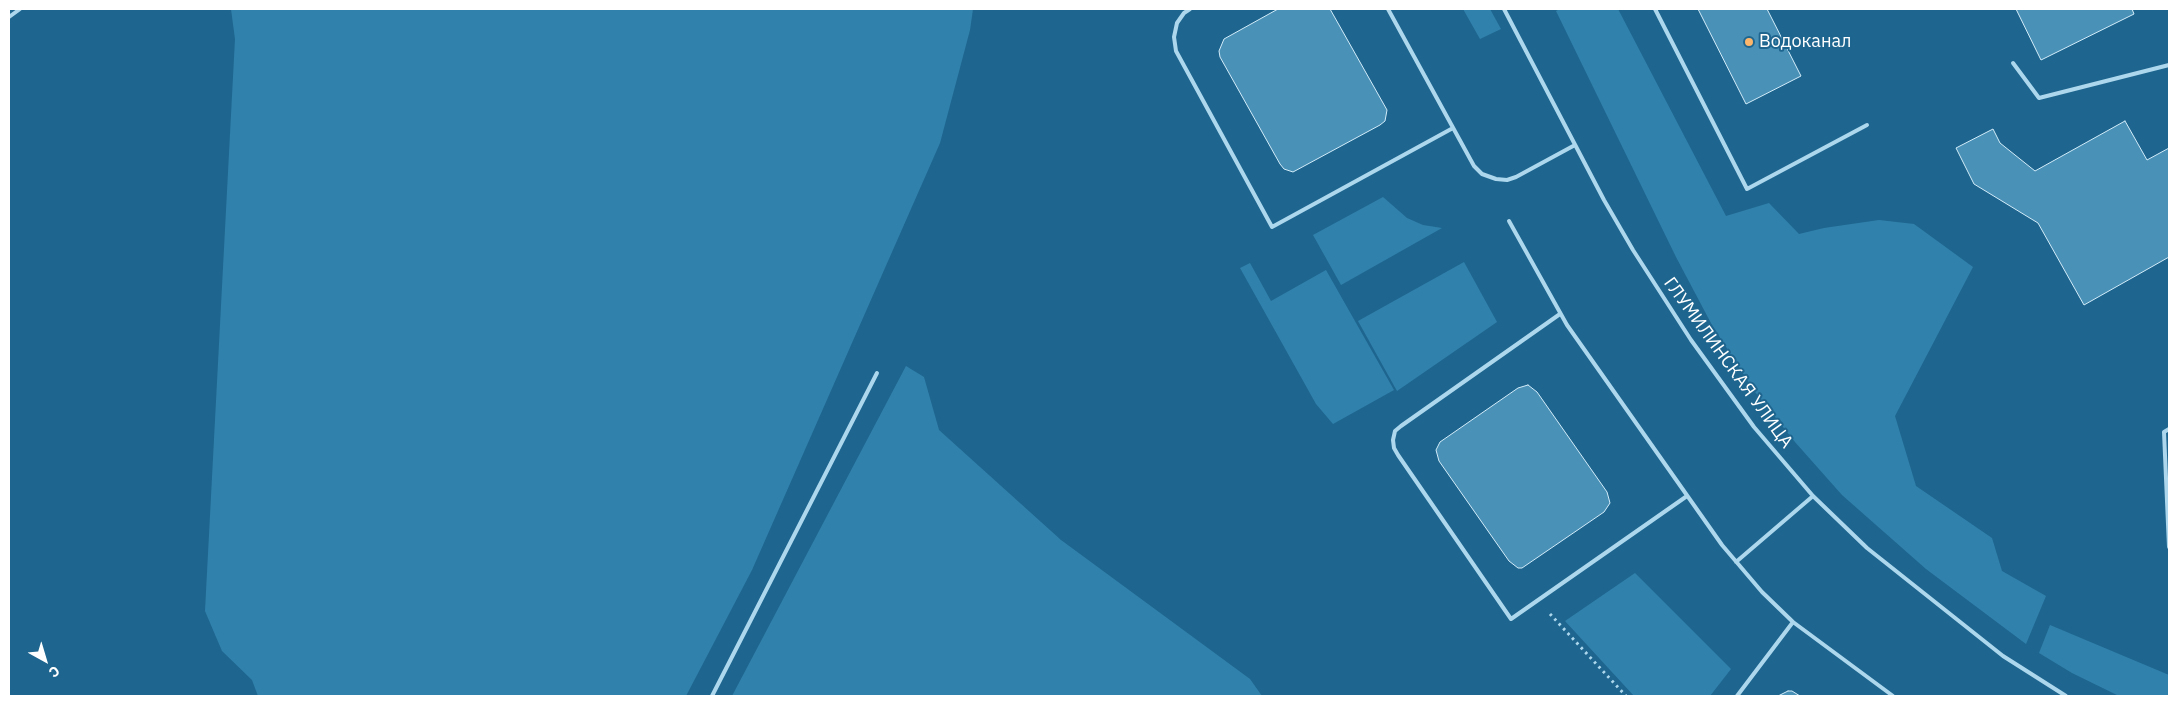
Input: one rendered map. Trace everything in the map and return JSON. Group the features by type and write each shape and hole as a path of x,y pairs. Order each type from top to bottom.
{"lane":[{"path":"9,17 20,9"},
{"path":"1190,9 1184,13 1177,23 1174,38 1176,51 1272,227 1453,128"},
{"path":"1388,9 1474,166 1482,174 1496,179 1507,180 1575,145"},
{"name":"ГЛУМИЛИНСКАЯ УЛИЦА","path":"1504,9 1604,200 1633,250 1691,340 1754,427 1813,496 1866,548 2003,656 2066,696"},
{"path":"1655,9 1747,189 1867,125"},
{"path":"2012,63 2039,98 2169,65"},
{"path":"1509,221 1560,314 1687,496 1736,562 1793,622 1892,696"},
{"path":"1560,314 1400,426 1395,431 1393,440 1394,448 1398,455 1511,619 1687,496"},
{"path":"712,696 876,373"},
{"path":"2169,429 2164,432 2169,547"},
{"path":"1736,562 1813,496"},
{"path":"1737,696 1793,622"}],"path":[{"path":"1537,601 1626,696"}],"shaded area":[{"path":"231,9 973,9 970,30 940,143 752,570 686,696 258,696 252,680 222,651 205,611 235,39"},
{"path":"1463,9 1490,9 1501,29 1480,39"},
{"path":"1560,9 1618,9 1726,216 1769,203 1799,234 1824,228 1879,220 1914,224 1973,267 1895,416 1916,486 1992,538 2002,571 2046,596 2026,644 1926,569 1842,495 1795,442 1755,392 1712,325 1676,257 1556,11"},
{"path":"1383,197 1407,218 1423,225 1442,228 1341,285 1313,235"},
{"path":"1464,262 1497,322 1397,391 1358,321"},
{"path":"1250,263 1271,301 1326,270 1394,390 1333,424 1316,404 1240,268"},
{"path":"906,366 924,377 939,430 1061,540 1250,679 1262,696 732,696"},
{"path":"1635,573 1731,669 1710,696 1634,696 1565,621"},
{"path":"2050,625 2169,675 2169,696 2119,696 2072,673 2039,653"}],"building":[{"path":"1278,9 1330,9 1387,110 1385,121 1380,125 1293,172 1284,169 1280,164 1220,57 1219,51 1224,39"},
{"name":"Водоканал","path":"1698,9 1767,9 1801,76 1746,104"},
{"path":"2016,9 2132,9 2134,14 2041,60"},
{"path":"2125,121 2147,160 2169,148 2169,257 2084,305 2038,223 1974,184 1956,148 1993,129 2000,143 2035,171"},
{"path":"1528,385 1537,392 1607,492 1610,503 1604,512 1522,568 1518,568 1509,561 1439,461 1436,450 1440,442 1518,388"},
{"path":"1792,691 1800,696 1778,696"}],"place":[{"name":"Водоканал","path":"1749,42"}]}
